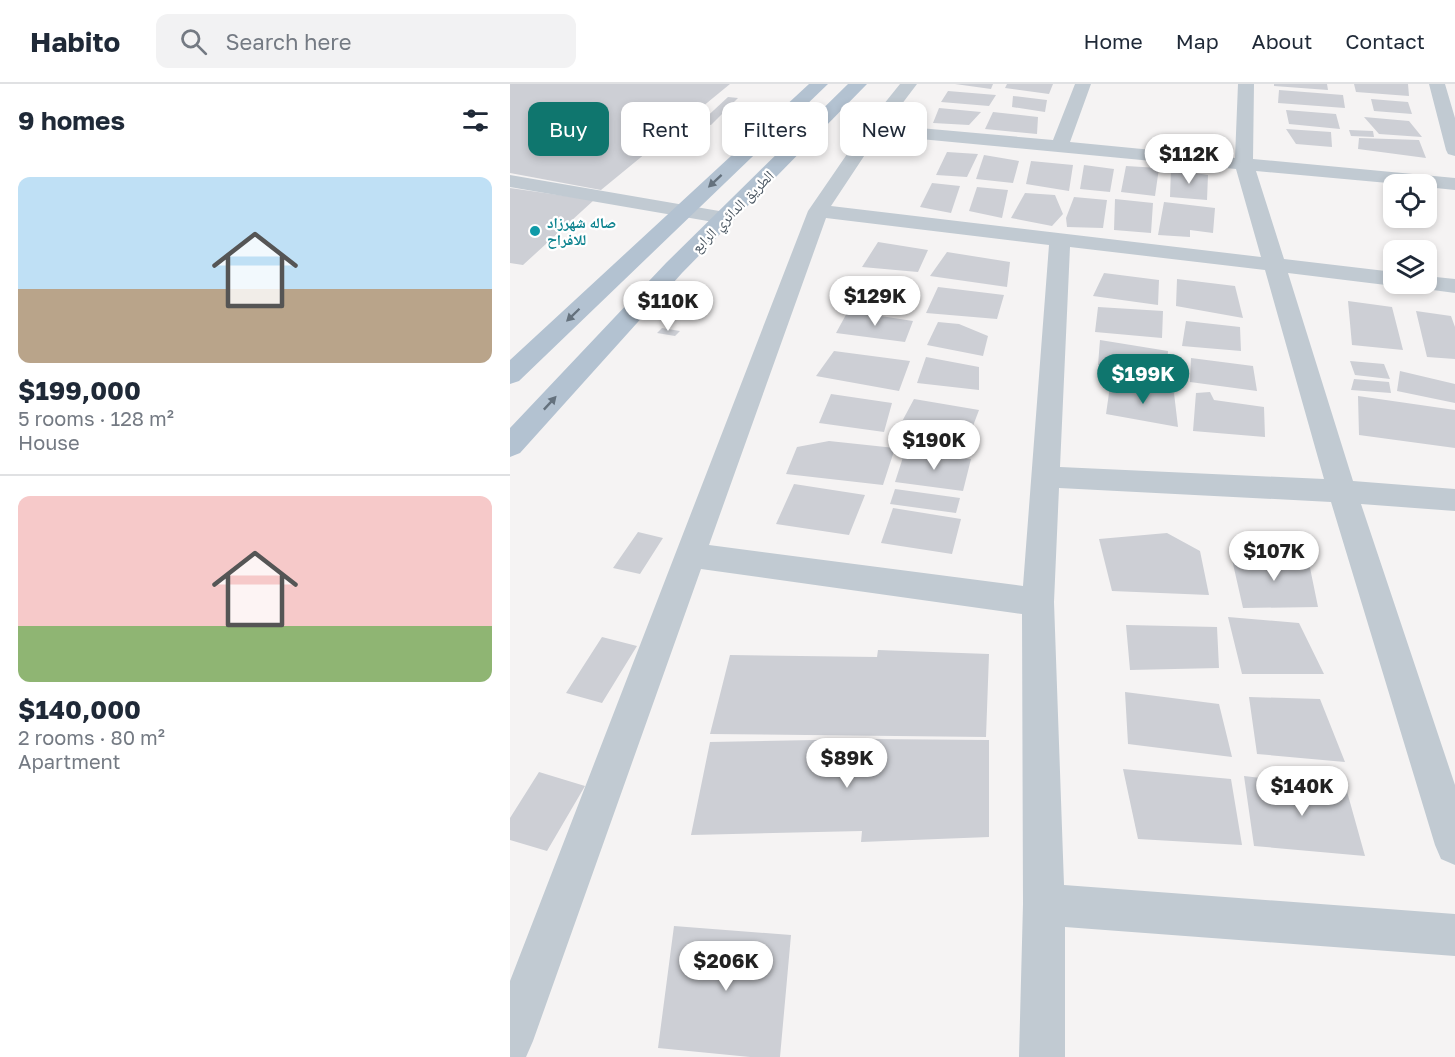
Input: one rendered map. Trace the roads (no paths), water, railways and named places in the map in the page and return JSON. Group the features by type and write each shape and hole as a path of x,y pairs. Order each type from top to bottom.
{"main road":[{"name":"الطريق الدائري الرابع","path":"514,365 819,84"},
{"name":"الطريق الدائري الرابع","path":"510,446 674,268 858,84"}],"street":[{"path":"895,102 909,84"},
{"path":"1059,148 1083,84"},
{"path":"1246,84 1244,163 1342,492 1455,845"},
{"path":"1437,84 1455,150"},
{"path":"927,135 1455,184"},
{"path":"510,1041 818,212 855,156"},
{"path":"510,181 724,218"},
{"path":"818,212 1383,278"},
{"path":"1042,1057 1044,904 1038,602 1060,241"},
{"path":"1437,284 1455,286"},
{"path":"1045,477 1455,500"},
{"path":"691,555 1038,602"},
{"path":"1044,904 1455,935"}],"place":[{"name":"صاله شهرزاد للافراح","path":"535,231"}]}
